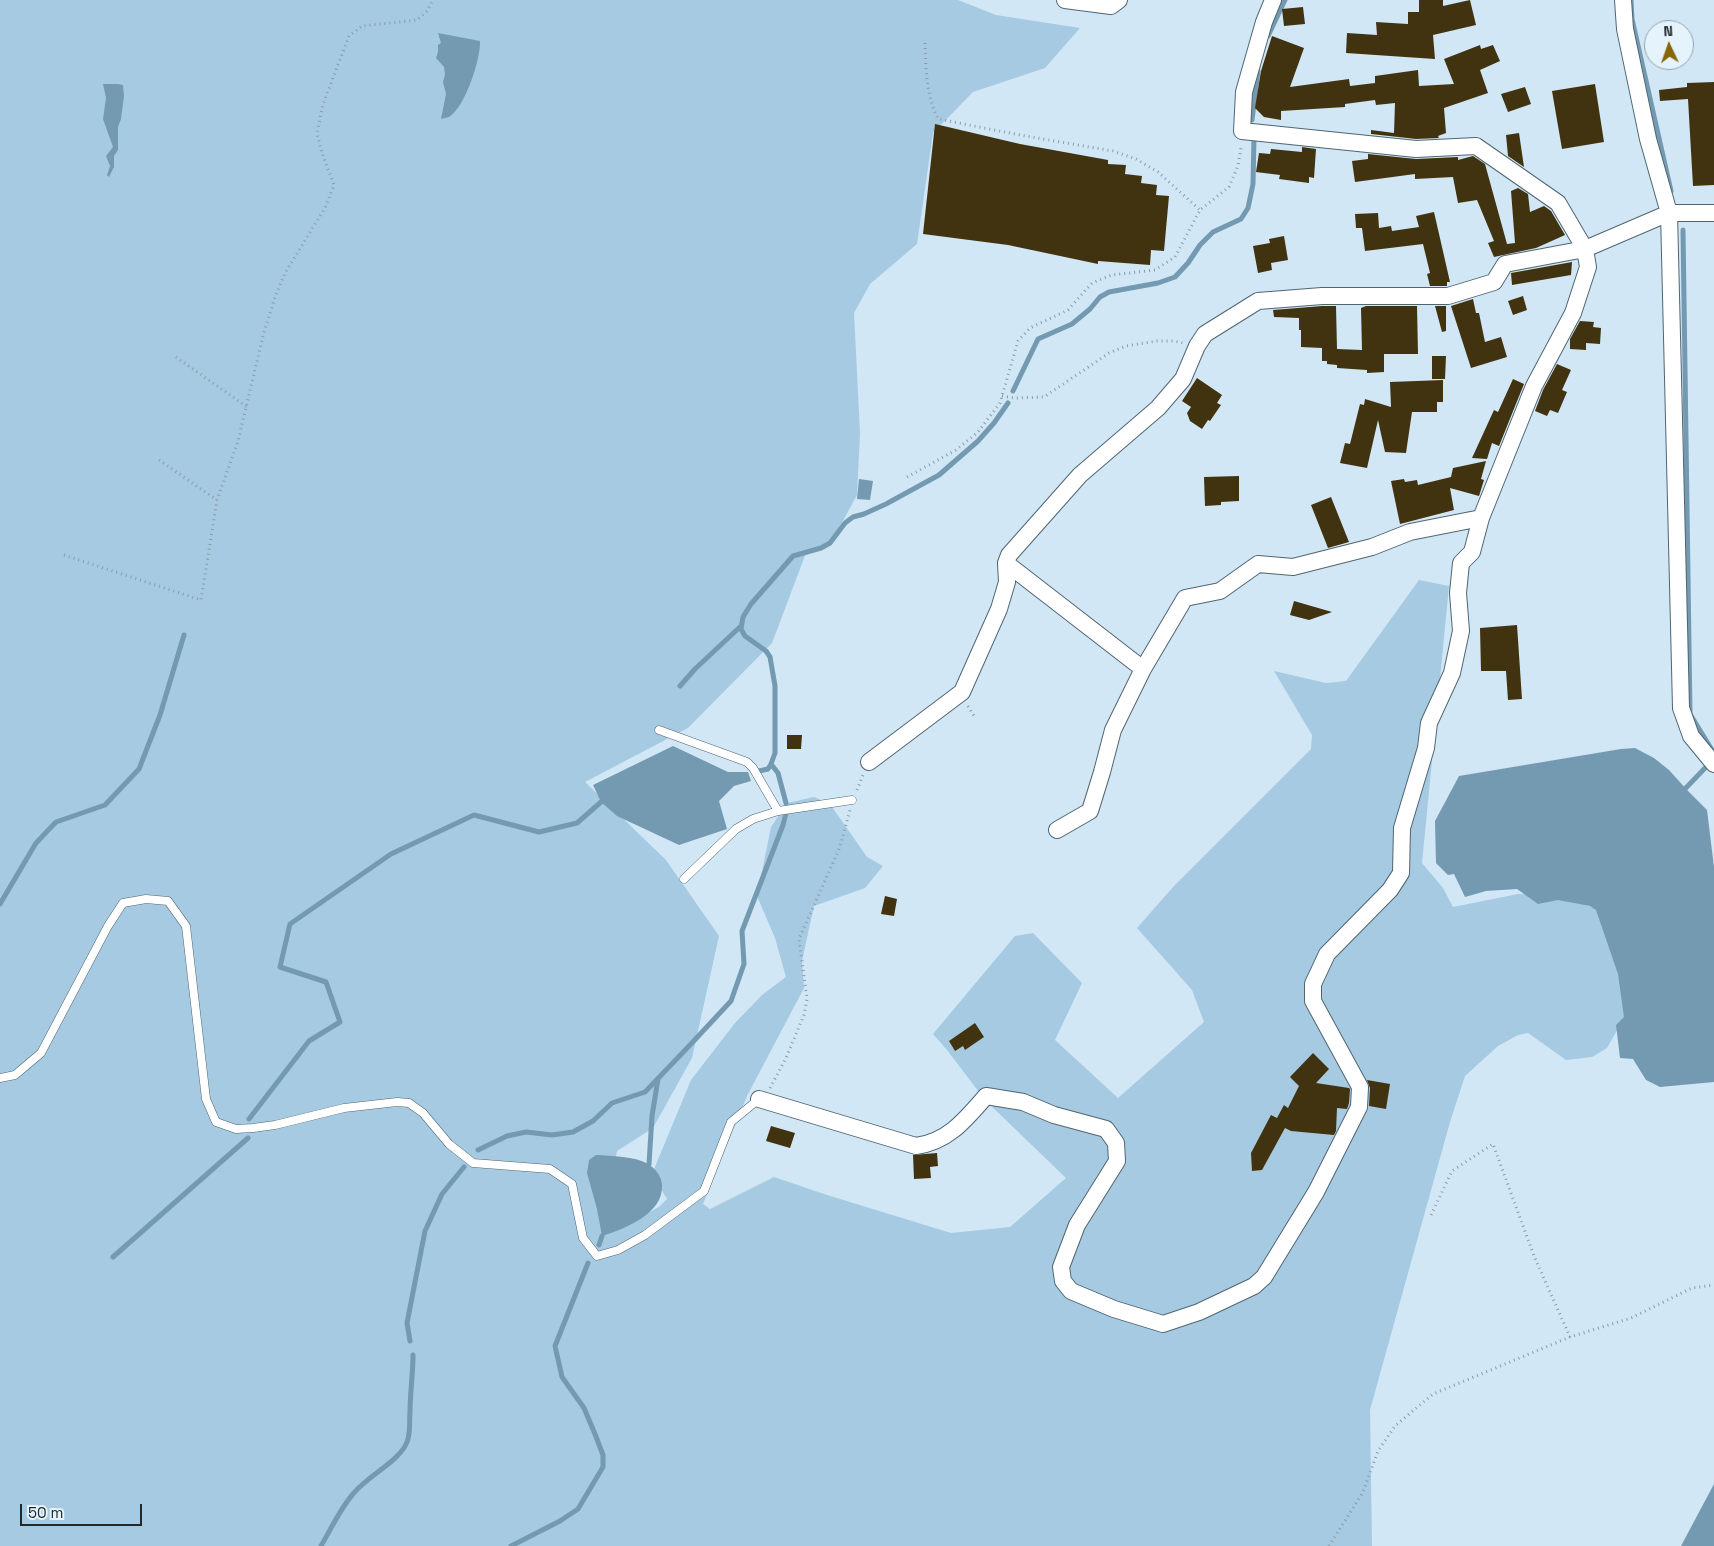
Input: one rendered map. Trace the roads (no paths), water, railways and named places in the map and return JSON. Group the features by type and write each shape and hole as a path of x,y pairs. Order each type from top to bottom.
{"street":[{"path":"1065,0 1111,6 1119,0"},
{"path":"759,1099 916,1146 930,1144 952,1132 986,1096 1023,1102 1054,1115 1106,1129 1116,1143 1117,1162 1077,1225 1061,1267 1063,1281 1071,1291 1114,1309 1162,1324 1199,1312 1254,1286 1264,1277 1316,1192 1359,1107 1360,1087 1313,1001 1313,984 1327,954 1390,890 1401,873 1402,828 1426,748 1429,723 1452,673 1461,631 1458,593 1462,563 1472,552 1481,518 1534,386 1572,313 1588,267 1584,249 1558,203 1476,146 1416,149 1242,131 1244,92 1264,22 1273,0"},
{"path":"1623,0 1627,38 1648,139 1669,213 1681,708 1691,736 1714,764"},
{"path":"868,762 962,692 999,609 1008,582 1006,563 1009,555 1080,475 1158,408 1183,379 1205,334 1258,301 1322,296 1448,296 1494,282 1506,264 1584,249 1669,213 1714,213"},
{"path":"1057,830 1090,811 1113,730 1143,669 1185,598 1220,591 1258,564 1293,567 1372,548 1410,532 1481,518"},
{"path":"1006,563 1143,669"}],"lane":[{"path":"659,730 747,762 753,768 778,810"},
{"path":"684,879 736,829 753,819 778,810 852,800"},
{"path":"0,1078 15,1075 41,1053 108,926 123,903 146,899 168,901 186,926 206,1099 216,1122 236,1129 253,1128 276,1125 344,1108 397,1102 410,1103 422,1113 449,1144 473,1163 550,1169 572,1184 583,1238 597,1256 618,1250 646,1235 704,1191 731,1122 759,1099"}],"waterway":[{"path":"1268,36 1285,0"},
{"path":"1631,0 1632,19 1671,191"},
{"path":"1252,120 1258,71"},
{"path":"1013,391 1038,339 1072,324 1090,309 1100,297 1109,292 1158,283 1175,277 1188,263 1200,245 1213,232 1241,219 1248,208 1253,184 1254,137"},
{"path":"1683,230 1690,714 1712,750"},
{"path":"759,771 768,769 775,753 775,686 770,657 766,651 745,636 741,629 743,617 751,604 793,556 821,548 830,543 845,523 853,517 886,504 939,475 978,441 1008,403"},
{"path":"680,686 695,669 741,626"},
{"path":"0,904 36,843 56,822 105,805 139,769 160,715 184,635"},
{"path":"771,764 778,773 786,803"},
{"path":"1682,792 1706,767"},
{"path":"249,1119 309,1041 340,1022 326,982 280,967 290,924 391,854 474,815 539,832 577,823 601,802"},
{"path":"478,1150 507,1136 526,1132 552,1135 573,1132 593,1121 612,1103 645,1092 731,1001 744,964 742,931 786,813"},
{"path":"649,1164 652,1116 658,1079"},
{"path":"113,1257 248,1138"},
{"path":"410,1341 407,1323 425,1231 442,1194 464,1167"},
{"path":"599,1245 602,1236"},
{"path":"511,1546 560,1521 578,1509 603,1467 603,1455 584,1408 562,1377 555,1346 588,1263"},
{"path":"321,1546 348,1500 359,1487 398,1456 407,1442 413,1355"}]}
